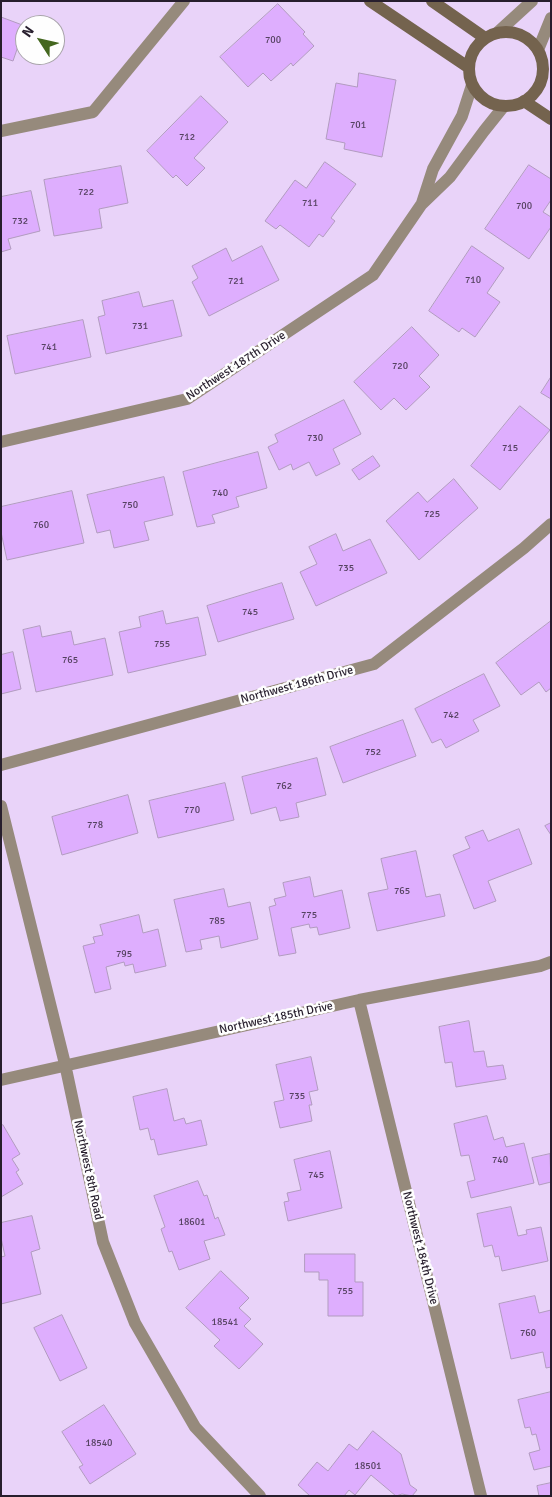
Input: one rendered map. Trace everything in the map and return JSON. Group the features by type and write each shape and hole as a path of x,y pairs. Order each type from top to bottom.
{"street":[{"path":"1,131 93,112 184,1"},
{"path":"370,1 468,67"},
{"path":"432,1 485,38"},
{"path":"497,33 532,1"},
{"path":"538,50 551,18"},
{"path":"497,33 518,34 528,39 538,50 547,70 534,94 524,102 512,106 489,103 480,97 472,85 468,67 471,56 476,46 485,38 497,33"},
{"name":"Northwest 187th Drive","path":"421,205 433,169 462,116 472,85"},
{"path":"524,102 551,119"},
{"name":"Northwest 187th Drive","path":"1,442 187,399 372,275 421,205 450,177 504,106"},
{"name":"Northwest 186th Drive","path":"1,765 374,664 524,548 551,524"},
{"name":"Northwest 8th Road","path":"1,806 65,1064 103,1242 136,1323 195,1427 260,1496"},
{"name":"Northwest 185th Drive","path":"1,1080 65,1064 359,1000 540,966 551,962"},
{"name":"Northwest 184th Drive","path":"359,1000 482,1496"}],"building":[{"path":"278,4 305,32 303,34 314,46 293,66 291,63 271,81 263,73 248,87 220,57"},
{"path":"1,17 15,22 15,55 13,61 1,57"},
{"path":"359,73 396,80 382,157 344,149 345,143 326,139 336,83 357,87"},
{"path":"201,96 228,122 194,158 205,168 187,186 176,175 173,178 147,151"},
{"path":"325,162 356,184 331,218 335,221 323,237 319,234 309,247 280,225 276,229 265,221 295,180 306,188"},
{"path":"529,165 551,179 551,200 543,212 551,217 551,227 529,259 485,229"},
{"path":"121,166 128,203 99,209 102,228 54,236 44,180"},
{"path":"31,191 40,231 8,239 11,249 1,252 1,197"},
{"path":"262,246 279,280 209,316 192,282 198,278 192,266 226,248 232,261"},
{"path":"472,246 504,268 487,293 500,302 475,337 462,328 459,332 429,311"},
{"path":"139,292 143,307 173,300 182,336 106,354 98,317 105,315 102,301"},
{"path":"83,320 91,357 15,374 7,336"},
{"path":"412,327 439,355 419,376 430,387 406,410 394,398 381,410 354,382"},
{"path":"551,377 551,399 541,393"},
{"path":"344,400 361,434 333,449 340,464 316,476 309,462 293,470 291,464 279,470 268,447 278,442 275,435"},
{"path":"520,406 550,430 500,490 471,466"},
{"path":"258,452 267,488 236,497 239,507 212,515 215,523 197,527 183,472"},
{"path":"373,456 380,466 359,480 352,470"},
{"path":"164,477 173,515 144,522 149,540 114,548 110,530 97,533 87,495"},
{"path":"454,479 478,508 419,560 386,521 418,492 427,502"},
{"path":"72,491 84,543 7,560 1,532 1,507"},
{"path":"336,534 343,551 370,539 387,573 316,606 300,572 317,564 309,547"},
{"path":"282,583 294,619 218,642 207,606"},
{"path":"163,611 166,624 198,617 206,655 128,673 119,632 141,627 139,617"},
{"path":"551,621 551,688 546,692 539,682 521,695 496,663"},
{"path":"40,626 42,637 71,631 74,645 105,638 113,675 36,692 23,630"},
{"path":"13,652 21,689 1,694 1,655"},
{"path":"484,674 500,706 473,720 479,731 446,748 441,739 432,743 415,709"},
{"path":"403,720 416,756 343,783 330,747"},
{"path":"317,758 326,795 296,803 299,817 280,821 276,807 251,814 242,777"},
{"path":"225,783 234,820 158,838 149,801"},
{"path":"128,795 138,833 62,855 52,817"},
{"path":"551,823 551,835 545,826"},
{"path":"519,829 532,864 488,881 496,901 474,909 453,855 470,848 465,837 483,830 488,841"},
{"path":"416,851 426,897 440,894 445,916 377,931 368,893 388,889 381,859"},
{"path":"310,877 314,897 342,890 350,928 319,935 317,927 310,928 309,924 291,928 296,953 279,956 269,907 276,905 274,899 286,896 283,883"},
{"path":"224,889 228,907 250,902 258,939 221,948 219,936 200,940 202,949 186,952 174,900"},
{"path":"139,915 143,933 158,929 166,966 135,973 133,964 125,966 124,962 106,967 111,989 95,993 83,946 95,943 93,937 103,935 100,925"},
{"path":"469,1021 474,1052 484,1051 487,1067 503,1065 506,1079 456,1087 452,1062 445,1063 439,1027"},
{"path":"311,1057 318,1090 309,1092 312,1105 309,1105 312,1121 280,1128 274,1102 284,1100 276,1065"},
{"path":"167,1089 174,1121 184,1118 186,1124 201,1120 207,1145 158,1155 154,1139 151,1140 148,1128 140,1130 133,1097"},
{"path":"487,1116 494,1140 503,1137 506,1147 524,1143 534,1183 471,1198 467,1182 475,1180 469,1155 461,1156 454,1124"},
{"path":"3,1125 20,1154 12,1159 19,1170 16,1172 23,1184 1,1197 1,1126"},
{"path":"330,1151 342,1208 288,1221 284,1202 289,1201 287,1193 301,1190 294,1160"},
{"path":"550,1154 551,1182 539,1185 532,1158"},
{"path":"198,1181 204,1196 207,1195 215,1219 218,1217 225,1235 204,1241 210,1259 179,1270 172,1251 169,1252 161,1229 165,1227 154,1196"},
{"path":"511,1207 518,1236 527,1234 526,1230 541,1227 548,1261 502,1271 499,1256 495,1257 492,1245 484,1247 477,1214"},
{"path":"32,1216 40,1249 31,1252 41,1294 1,1304 1,1257 5,1256 1,1238 1,1223"},
{"path":"305,1254 355,1254 355,1282 363,1282 363,1316 328,1316 328,1280 319,1280 319,1272 305,1272"},
{"path":"221,1271 249,1298 239,1308 251,1319 244,1326 263,1344 239,1369 214,1346 220,1340 186,1308"},
{"path":"535,1296 539,1313 551,1310 551,1367 546,1368 543,1352 511,1359 499,1304"},
{"path":"62,1315 87,1368 60,1381 34,1328"},
{"path":"551,1392 551,1466 534,1470 529,1453 540,1450 536,1434 532,1435 530,1427 525,1428 518,1400"},
{"path":"104,1405 136,1454 90,1484 79,1467 83,1465 62,1432"},
{"path":"373,1431 401,1454 410,1485 417,1490 412,1496 402,1494 396,1496 371,1475 355,1495 349,1490 344,1496 310,1496 298,1485 317,1462 328,1471 349,1444 357,1450"},
{"path":"551,1483 551,1496 539,1496 537,1486"}]}
